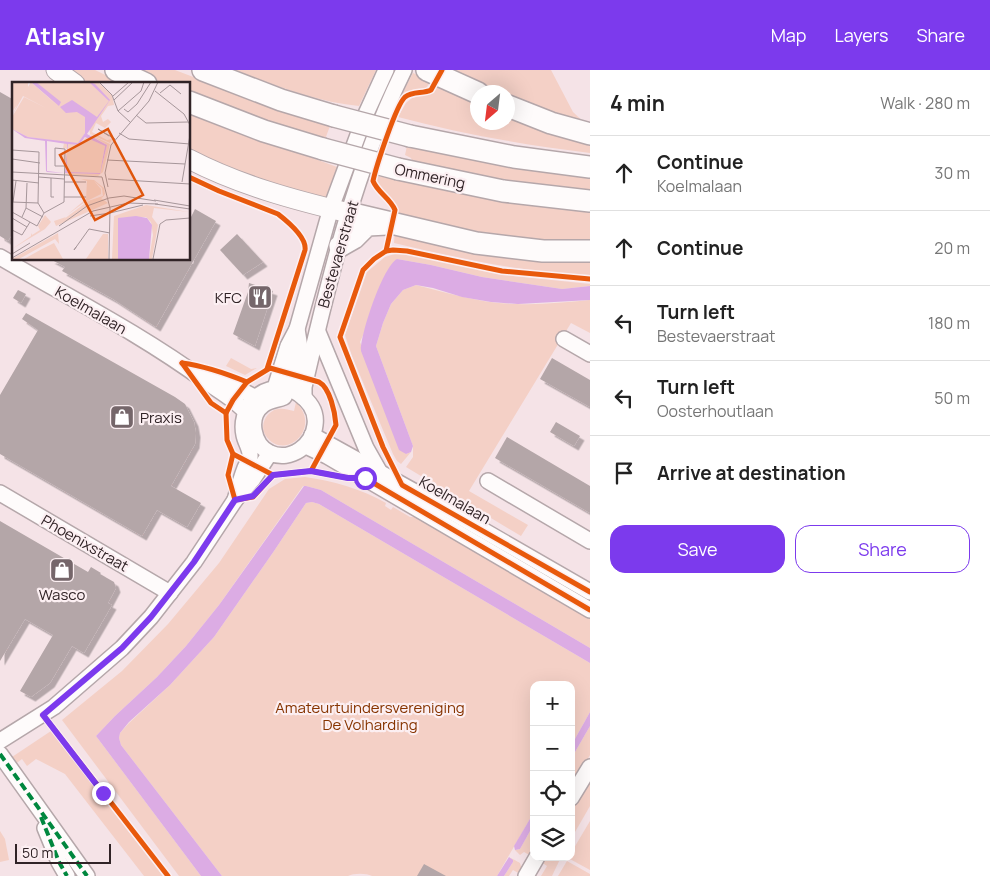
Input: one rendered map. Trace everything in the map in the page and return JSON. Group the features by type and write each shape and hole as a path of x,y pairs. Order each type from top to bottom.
{"highway":[{"path":"116,70 142,82"},
{"path":"202,70 281,100 410,136 514,157 590,167"},
{"path":"427,70 470,89"},
{"name":"Ommering","path":"190,102 264,130 323,149 398,169 503,191 590,201"},
{"path":"515,109 551,123 590,134"},
{"path":"340,211 476,243 543,251 590,251"},
{"path":"340,246 354,238 368,225 392,224"}],"main road":[{"path":"56,70 72,82"},
{"path":"190,159 237,181 340,211"}],"street":[{"name":"Bestevaerstraat","path":"282,389 300,348 298,329 340,211 368,108 386,70"},
{"name":"Bestevaerstraat","path":"304,398 304,387 340,246 340,211 361,174 384,114 404,70"},
{"name":"Koelmalaan","path":"0,257 182,363 234,400 250,416"},
{"path":"318,332 366,448 379,471"},
{"path":"564,339 590,354"},
{"name":"Koelmalaan","path":"182,363 224,381 256,398"},
{"path":"235,500 250,457 243,432 244,419 269,402 284,397 282,389"},
{"path":"282,389 304,398 313,408 316,422 309,440 289,454 270,453 258,442 255,436 250,416 256,398 266,391 282,389"},
{"name":"Koelmalaan","path":"309,440 379,471 590,592"},
{"name":"Koelmalaan","path":"309,440 327,456 590,610"},
{"path":"0,741 54,707 122,648 151,617 194,562 235,500 254,479 270,453"},
{"path":"488,481 590,541"},
{"name":"Phoenixstraat","path":"0,493 170,592"},
{"path":"0,754 87,876"},
{"path":"575,791 590,767"},
{"path":"35,803 59,862 67,876"},
{"path":"526,876 535,861"}],"green space":[{"path":"67,70 95,70 120,82 86,82"},
{"path":"134,70 175,70 269,106 330,126 324,142 190,93 190,82 161,82"},
{"path":"234,70 376,70 359,106 311,97"},
{"path":"445,70 551,70 573,112 590,128 515,101 515,85 479,85"},
{"path":"413,73 431,81 426,88 413,90 401,96"},
{"path":"439,84 470,98 470,130 515,130 515,115 590,139 590,153 445,129 398,117 406,103 412,98 432,93"},
{"path":"190,112 337,167 326,200 241,176 190,150"},
{"path":"407,146 497,164 590,177 590,194 517,184 414,165 411,158 405,155"},
{"path":"378,176 464,194 590,211 590,247 548,248 396,221 397,209 395,204 376,183"},
{"path":"395,229 590,257 590,275 516,268 394,243"},
{"path":"398,253 513,276 590,284 590,286 562,289 482,277 397,259 360,342 406,454 411,452 401,464 393,454 345,335 367,272 385,257"},
{"path":"416,285 466,298 504,304 590,300 590,333 571,323 469,491 528,525 521,536 406,467 413,457 413,446 376,346 391,304 403,290"},
{"path":"231,358 251,369 257,368 245,375 226,366"},
{"path":"296,402 303,412 305,422 303,431 298,439 291,444 282,445 274,443 264,432 263,428 267,416 278,409 294,411"},
{"path":"305,477 337,483 377,498 386,503 385,506 391,510 393,507 410,517 420,517 590,617 590,648 321,490 303,486 219,605 186,646 96,736 201,876 179,876 62,720 122,671 168,624 219,563 269,489 285,479"},
{"name":"Amateurtuindersvereniging De Volharding","path":"306,503 319,504 590,663 590,712 575,739 575,681 530,681 530,819 497,876 372,876 353,874 348,876 222,876 121,745 120,733 170,685 214,637"},
{"path":"590,726 590,755 575,780 575,752"},
{"path":"51,731 163,876 144,876 65,774 36,759 27,766 22,759 14,765 12,757"},
{"path":"590,775 590,806 575,832 575,816 575,800"},
{"path":"590,821 590,870 574,861 575,846"},
{"path":"0,831 5,839 9,860 0,862"},
{"path":"530,831 530,855 524,852 520,855 515,850 520,849"},
{"path":"511,858 520,863 522,870 520,874 513,870 509,876 504,876 513,862"},
{"path":"540,861 559,861 552,876 541,876 547,866"},
{"path":"567,861 590,874 590,876 558,876"}],"shaded area":[{"path":"397,259 482,277 562,289 590,286 590,300 518,304 462,297 416,285 403,290 391,304 376,346 413,446 411,452 406,454 399,450 361,351 364,331 373,302 385,274 391,264"},
{"path":"304,486 321,490 590,648 590,663 319,504 306,503 214,637 170,685 129,722 120,733 121,745 222,876 201,876 96,736 186,646 219,605"},
{"path":"590,712 590,726 575,752 575,739"},
{"path":"530,819 530,831 520,849 515,850 514,846"},
{"path":"509,857 513,862 504,876 497,876"}],"building":[{"path":"0,92 12,99 12,237 8,241 0,236"},
{"path":"195,209 216,221 156,327 113,299 62,271 65,267 52,260 190,260 190,219"},
{"path":"237,234 263,262 243,275 220,250"},
{"path":"249,283 273,291 255,346 233,334 248,292"},
{"path":"18,290 26,294 21,303 13,298"},
{"path":"26,313 185,404 194,422 195,444 171,486 201,503 187,527 157,510 142,536 0,454 0,395 38,330 22,319"},
{"path":"552,358 590,380 590,407 540,379"},
{"path":"556,422 580,436 574,446 550,432"},
{"path":"507,437 590,486 590,513 495,458"},
{"path":"0,521 88,572 91,567 114,582 116,588 108,603 112,605 84,653 72,646 50,683 31,697 20,691 53,635 25,619 0,661"},
{"path":"424,864 446,876 417,876"}],"marked path":[{"path":"0,754 87,876"},
{"path":"41,817 59,862 67,876"}],"cycle path":[{"path":"442,70 431,90 405,97 392,123 373,181 395,210 386,251 363,270 340,337 383,447 402,485 590,592"},
{"path":"190,177 278,214 296,230 303,240 305,250 267,369"},
{"path":"386,251 407,251 502,271 590,279"},
{"path":"182,363 215,370 247,382"},
{"path":"182,363 211,403 226,413"},
{"path":"270,368 319,382 329,395 336,425 311,471 273,475 233,454 227,440 226,413 233,400 247,382 270,368"},
{"path":"233,454 228,475 235,500 253,497 273,475"},
{"path":"311,471 348,478 365,478 590,610"},
{"path":"43,715 168,876"}],"place":[{"name":"KFC","path":"260,297"},
{"name":"Praxis","path":"122,417"},
{"name":"Wasco","path":"62,570"}],"route":[{"path":"103,793 43,715 122,648 151,617 194,562 235,500 253,496 273,475 311,471 348,478 365,478"}]}
